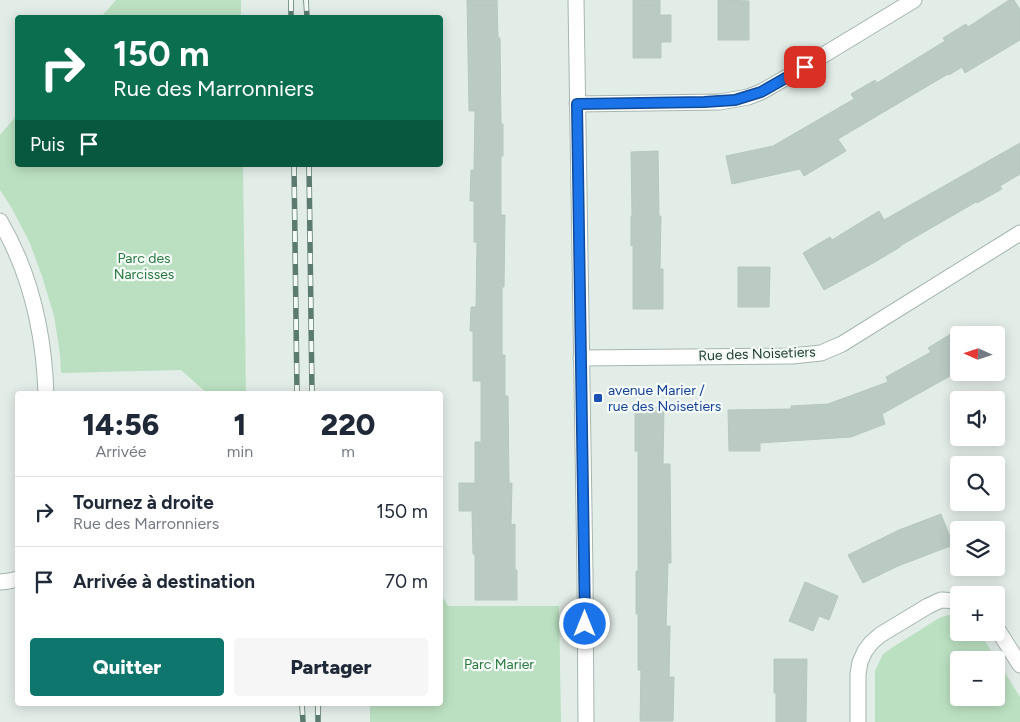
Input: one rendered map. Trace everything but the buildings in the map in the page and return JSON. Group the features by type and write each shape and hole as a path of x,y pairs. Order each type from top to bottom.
{"street":[{"path":"576,0 586,722"},
{"path":"577,104 712,102 748,97 790,76 914,0"},
{"path":"0,221 20,262 38,319 46,391"},
{"name":"Rue des Noisetiers","path":"581,358 792,356 821,353 842,344 1020,233"},
{"path":"0,582 15,580"},
{"path":"858,722 858,674 860,662 868,647 880,636 928,606 941,600 950,600"},
{"path":"1005,641 1020,665"}],"green space":[{"path":"116,0 241,0 241,15 103,15"},
{"name":"Parc des Narcisses","path":"15,117 15,167 243,167 246,391 205,391 181,370 61,373 54,316 42,276 29,241 0,190 0,135"},
{"name":"Parc Marier","path":"443,598 448,606 559,606 561,722 370,722 370,706 443,706"},
{"path":"950,615 950,641 985,641 991,651 950,651 950,706 1005,706 1005,673 1020,697 1020,722 875,722 875,671 883,654 939,618"}],"railway":[{"path":"291,0 291,15"},
{"path":"306,0 307,15"},
{"path":"294,167 297,391"},
{"path":"309,167 312,391"},
{"path":"302,706 303,722"},
{"path":"318,706 318,722"}],"place":[{"name":"avenue Marier / rue des Noisetiers","path":"598,398"}],"route":[{"path":"585,624 577,104 720,102 735,100 748,97 774,86 805,67"}]}
